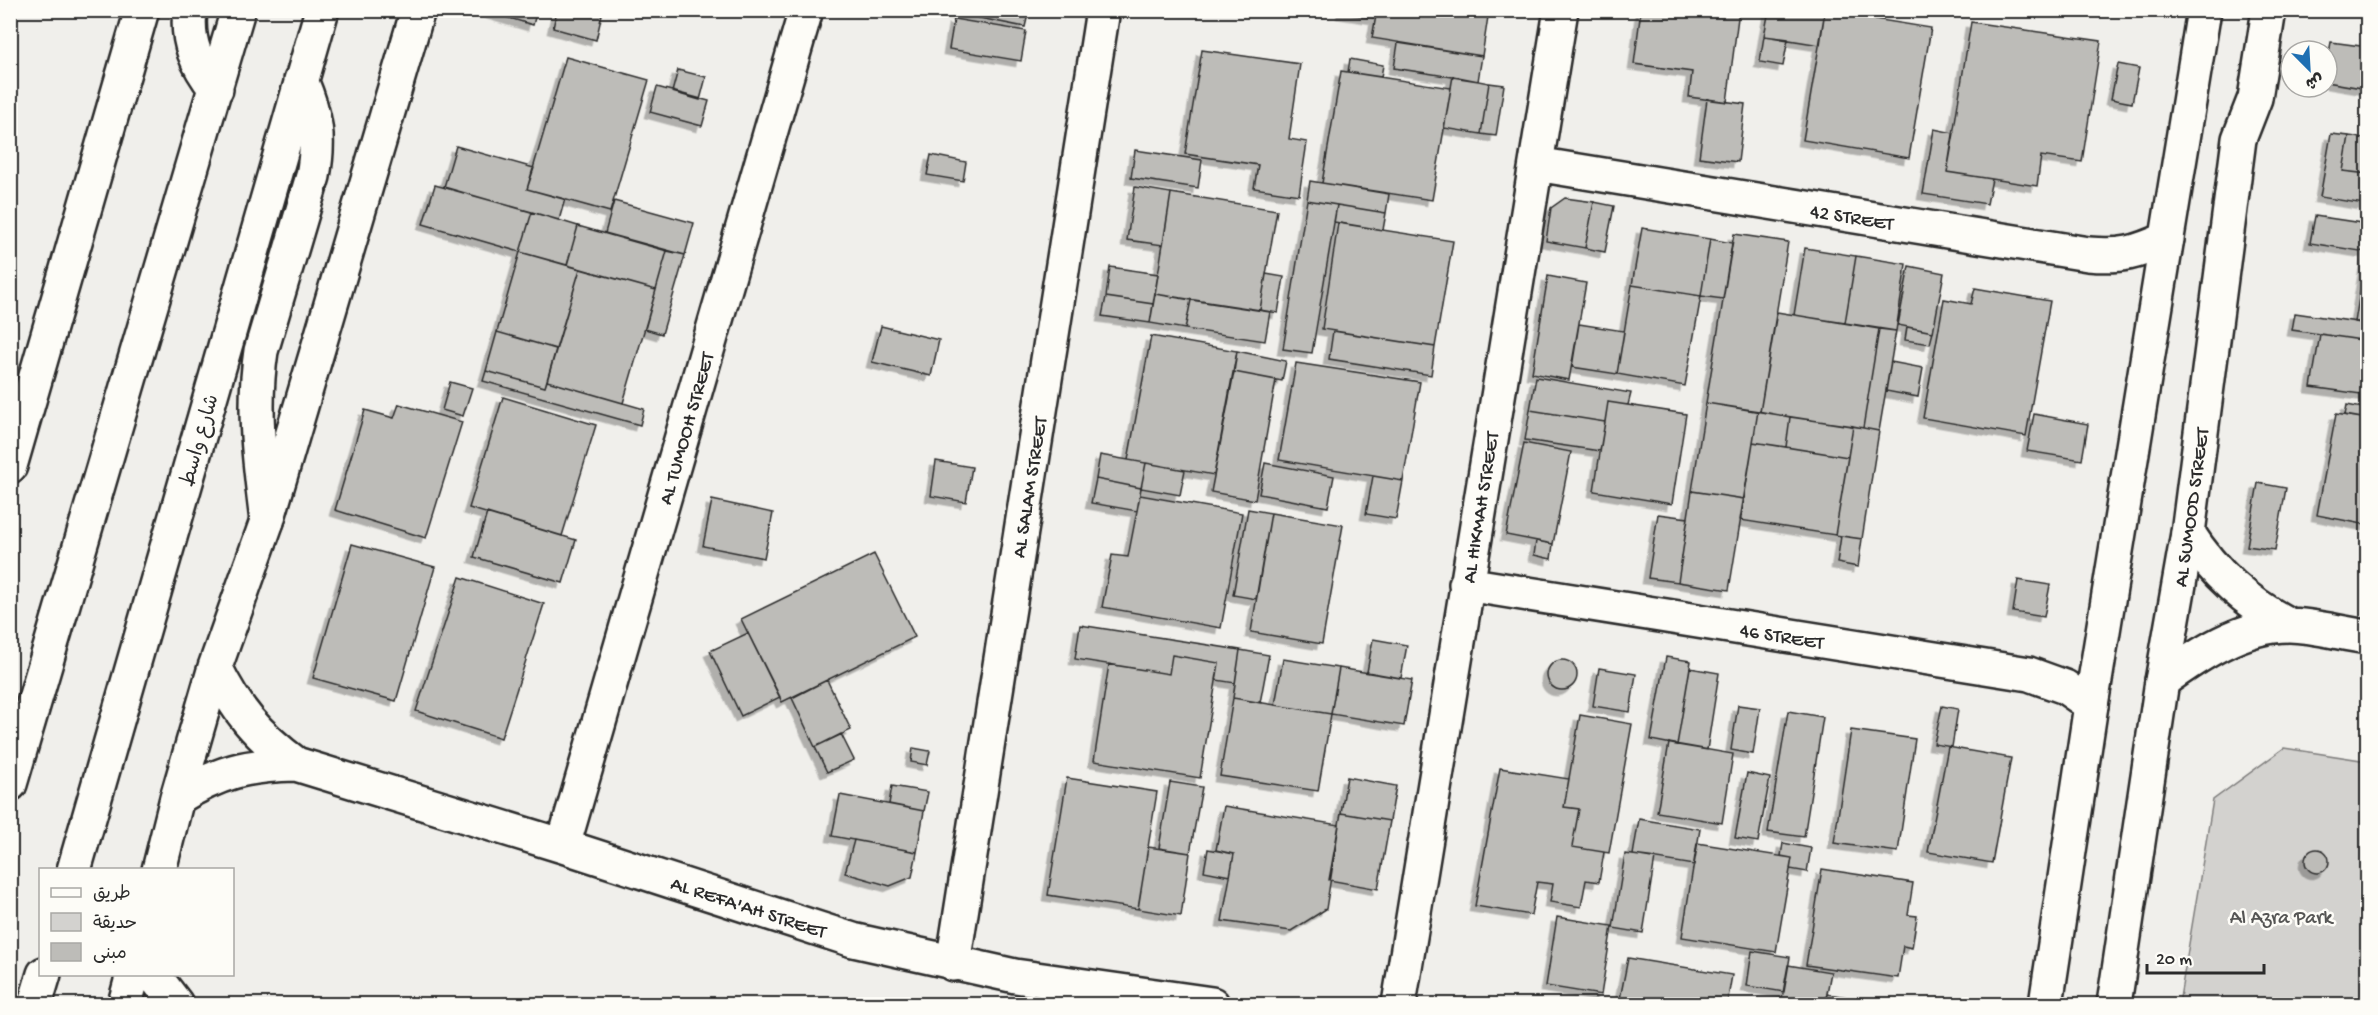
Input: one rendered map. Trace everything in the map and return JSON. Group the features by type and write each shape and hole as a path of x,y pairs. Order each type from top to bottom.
{"main road":[{"path":"10,466 142,10"},
{"path":"190,10 191,44 195,58 202,72 216,89"},
{"path":"10,784 238,10"},
{"name":"شارع واسط","path":"75,868 322,10"},
{"path":"160,868 215,667 267,521 417,10"},
{"name":"AL TUMOOH STREET","path":"563,846 806,10"},
{"name":"AL SALAM STREET","path":"953,964 1103,10"},
{"name":"AL HIKMAH STREET","path":"1399,1005 1561,10"},
{"path":"2046,1005 2091,705 2204,10"},
{"path":"2239,139 2259,10"},
{"name":"AL SUMOOD STREET","path":"2114,1005 2162,681 2188,533 2239,139 2255,98 2269,10"},
{"path":"267,521 255,408 257,380 261,351 314,176 317,152 317,129 312,107 301,80"},
{"name":"42 STREET","path":"1536,164 2088,254 2111,256 2137,253 2167,239"},
{"path":"2188,533 2203,557 2222,578 2264,612 2289,625"},
{"name":"46 STREET","path":"1466,584 2029,675 2064,687 2091,705"},
{"path":"2162,681 2211,648 2262,629 2289,625 2367,638"},
{"name":"AL REFA'AH STREET","path":"215,667 229,695 248,722 270,745 296,764"},
{"name":"AL REFA'AH STREET","path":"177,798 204,782 233,770 264,764 296,764 563,846 853,940 953,964 1072,985 1212,1005"},
{"path":"35,1005 44,976"},
{"path":"125,1005 133,976"},
{"path":"154,976 176,1005"}],"green space":[{"name":"Al Azra Park","path":"2284,748 2367,761 2367,1004 2179,1004 2213,800"}],"building":[{"path":"482,10 537,10 533,25"},
{"path":"557,10 603,10 596,40 553,28"},
{"path":"940,10 1029,10 1025,27"},
{"path":"1343,10 1377,10 1375,18 1342,13"},
{"path":"1377,10 1489,10 1482,56 1372,38"},
{"path":"1641,10 1739,10 1727,102 1689,97 1692,72 1634,64"},
{"path":"1769,10 1825,10 1820,45 1764,36"},
{"path":"1825,11 1931,28 1909,158 1803,140"},
{"path":"954,19 1026,31 1021,61 949,49"},
{"path":"1971,22 2101,41 2082,162 2041,156 2037,186 1947,172"},
{"path":"1764,36 1788,39 1783,66 1760,62"},
{"path":"1398,43 1482,56 1478,81 1394,68"},
{"path":"2339,43 2368,47 2368,89 2339,84"},
{"path":"1202,50 1300,64 1289,139 1307,142 1299,195 1254,188 1258,165 1185,154"},
{"path":"566,57 649,80 610,212 527,189"},
{"path":"1350,59 1383,65 1381,77 1348,72"},
{"path":"2118,64 2139,68 2132,103 2111,99"},
{"path":"678,70 706,77 700,100 672,92"},
{"path":"1341,71 1451,88 1432,200 1322,183"},
{"path":"1453,76 1489,83 1481,134 1444,128"},
{"path":"1489,83 1504,85 1496,136 1481,134"},
{"path":"657,87 709,101 702,126 650,112"},
{"path":"1707,99 1745,104 1738,162 1699,157"},
{"path":"1934,129 1954,133 1947,172 1992,179 1987,204 1923,194"},
{"path":"2331,134 2349,136 2343,171 2368,174 2364,204 2320,197"},
{"path":"2349,136 2368,139 2368,174 2343,171"},
{"path":"456,146 534,168 527,189 565,199 559,220 444,187"},
{"path":"1135,150 1202,160 1198,188 1131,178"},
{"path":"931,155 966,162 963,181 927,175"},
{"path":"1310,181 1389,194 1386,213 1307,200"},
{"path":"435,185 532,212 520,252 423,224"},
{"path":"1135,187 1171,193 1163,245 1127,240"},
{"path":"1171,193 1277,210 1260,310 1155,294"},
{"path":"1565,198 1594,202 1585,248 1546,241 1551,208"},
{"path":"1307,200 1337,205 1312,353 1283,349"},
{"path":"614,201 694,223 685,255 605,233"},
{"path":"1594,202 1614,206 1605,252 1585,248"},
{"path":"1337,205 1386,213 1383,230 1334,222"},
{"path":"532,212 578,226 567,265 520,252"},
{"path":"2315,216 2368,224 2366,252 2310,243"},
{"path":"1338,223 1453,241 1435,347 1322,329"},
{"path":"578,226 667,251 656,290 567,265"},
{"path":"1642,228 1710,239 1701,296 1632,285"},
{"path":"1734,234 1788,242 1760,412 1706,403"},
{"path":"1710,239 1732,243 1723,299 1701,296"},
{"path":"2368,243 2368,324 2355,322"},
{"path":"1805,248 1856,256 1845,323 1794,315"},
{"path":"667,251 685,255 662,334 645,329"},
{"path":"520,252 580,269 556,349 497,332"},
{"path":"1856,256 1906,264 1896,331 1845,323"},
{"path":"1909,266 1944,273 1933,332 1898,325"},
{"path":"1110,267 1158,274 1153,304 1106,297"},
{"path":"580,269 656,290 623,403 547,381"},
{"path":"1266,274 1284,277 1278,313 1260,310"},
{"path":"1548,276 1586,283 1569,380 1532,373"},
{"path":"1632,285 1701,296 1685,386 1617,374"},
{"path":"1975,288 2050,301 2026,436 1923,418 1944,299 1971,304"},
{"path":"1155,294 1191,300 1185,329 1150,323"},
{"path":"1106,297 1153,304 1150,323 1102,316"},
{"path":"1191,300 1270,312 1265,341 1185,329"},
{"path":"1777,312 1879,329 1863,428 1760,412"},
{"path":"2295,313 2364,323 2361,340 2292,330"},
{"path":"1579,324 1624,331 1617,374 1572,367"},
{"path":"881,326 939,340 931,376 872,362"},
{"path":"1907,327 1933,332 1930,344 1905,340"},
{"path":"1879,329 1896,331 1879,431 1863,428"},
{"path":"1333,331 1435,347 1431,375 1329,359"},
{"path":"497,332 556,349 545,387 486,371"},
{"path":"2320,334 2368,341 2368,395 2311,387"},
{"path":"1151,336 1237,351 1214,475 1128,460"},
{"path":"1237,351 1286,361 1282,381 1234,372"},
{"path":"1891,362 1923,368 1918,397 1886,391"},
{"path":"1296,363 1420,382 1403,481 1279,460"},
{"path":"486,371 545,387 547,381 644,409 640,425 483,381"},
{"path":"1234,372 1276,380 1255,500 1211,492"},
{"path":"1536,377 1631,393 1628,405 1608,402 1605,422 1530,410"},
{"path":"450,382 472,388 463,416 442,410"},
{"path":"503,397 596,425 562,536 469,508"},
{"path":"1608,402 1686,414 1672,504 1594,491"},
{"path":"1706,403 1758,411 1744,499 1692,491"},
{"path":"399,404 462,422 426,538 335,510 365,410 394,418"},
{"path":"2347,405 2368,409 2368,419 2345,415"},
{"path":"1530,410 1605,422 1600,451 1525,440"},
{"path":"1758,411 1790,417 1786,447 1753,442"},
{"path":"2034,414 2088,424 2082,460 2027,451"},
{"path":"2336,414 2368,419 2368,525 2317,515"},
{"path":"1790,417 1853,426 1848,457 1786,447"},
{"path":"1853,426 1879,431 1862,539 1835,535"},
{"path":"1753,442 1848,457 1835,535 1740,520"},
{"path":"1524,443 1571,452 1553,544 1506,535"},
{"path":"1100,455 1146,463 1141,488 1096,479"},
{"path":"936,461 972,467 966,502 931,496"},
{"path":"1146,463 1185,470 1180,495 1141,488"},
{"path":"1265,463 1334,476 1328,507 1259,494"},
{"path":"1373,476 1403,481 1396,519 1366,514"},
{"path":"1096,479 1141,488 1137,511 1091,503"},
{"path":"2258,483 2286,488 2275,550 2247,546"},
{"path":"1692,491 1744,499 1729,590 1678,582"},
{"path":"1140,495 1242,513 1221,628 1102,607 1112,555 1128,557"},
{"path":"712,500 773,513 764,558 703,546"},
{"path":"1248,509 1271,513 1256,599 1233,595"},
{"path":"487,513 576,540 563,583 474,557"},
{"path":"1271,513 1343,525 1322,644 1251,632"},
{"path":"1658,514 1688,518 1678,582 1648,578"},
{"path":"1841,536 1862,539 1858,567 1837,563"},
{"path":"1536,541 1553,544 1551,559 1534,555"},
{"path":"352,544 435,567 396,701 313,678"},
{"path":"874,554 915,637 782,702 741,619"},
{"path":"460,577 544,604 501,738 416,711"},
{"path":"2018,580 2050,585 2044,617 2013,612"},
{"path":"1080,625 1240,650 1235,683 1216,680 1219,663 1172,655 1169,674 1075,659"},
{"path":"748,633 780,697 741,716 710,651"},
{"path":"1373,639 1407,645 1401,678 1367,672"},
{"path":"1240,650 1269,655 1260,703 1233,698"},
{"path":"1172,655 1219,663 1200,778 1094,761 1109,664 1169,674"},
{"path":"1666,657 1691,661 1677,745 1651,740"},
{"path":"1283,659 1339,668 1331,714 1275,705"},
{"path":"1562,660 1573,664 1577,675 1573,686 1562,690 1551,686 1547,675 1551,664"},
{"path":"1339,668 1412,680 1404,726 1331,714"},
{"path":"1599,668 1636,674 1630,712 1593,706"},
{"path":"1690,668 1719,673 1707,750 1677,745"},
{"path":"827,680 851,730 815,747 792,698"},
{"path":"1233,698 1331,714 1318,791 1220,776"},
{"path":"1738,705 1760,708 1753,754 1731,750"},
{"path":"1942,706 1958,709 1952,747 1934,744"},
{"path":"1788,711 1823,717 1804,837 1768,832"},
{"path":"1580,715 1632,724 1609,853 1572,847 1579,809 1564,807"},
{"path":"1851,730 1915,739 1898,852 1834,843"},
{"path":"841,734 854,760 827,772 815,747"},
{"path":"1669,743 1733,754 1722,823 1657,812"},
{"path":"1948,747 2011,758 1992,863 1928,852"},
{"path":"913,748 930,751 927,765 911,762"},
{"path":"1500,768 1569,779 1564,807 1579,809 1572,847 1604,852 1599,882 1586,880 1581,907 1550,902 1553,884 1537,882 1531,915 1475,906"},
{"path":"1747,773 1770,778 1758,842 1735,838"},
{"path":"1347,777 1396,786 1390,821 1341,813"},
{"path":"1067,778 1157,792 1138,909 1048,895"},
{"path":"1170,782 1202,787 1190,853 1159,848"},
{"path":"892,786 928,792 924,811 889,804"},
{"path":"840,795 924,811 917,852 832,836"},
{"path":"1224,806 1339,825 1326,909 1291,931 1222,921 1234,854 1216,850"},
{"path":"1341,813 1390,821 1378,889 1329,880"},
{"path":"1639,819 1700,829 1694,865 1633,855"},
{"path":"854,840 917,852 912,877 890,886 845,873"},
{"path":"1697,843 1792,858 1776,952 1682,937"},
{"path":"1783,843 1811,848 1807,872 1790,869 1792,858 1781,856"},
{"path":"1148,847 1190,853 1181,916 1138,909"},
{"path":"1208,849 1234,854 1230,876 1204,871"},
{"path":"2317,849 2326,852 2329,861 2326,870 2317,873 2308,870 2305,861 2308,852"},
{"path":"1625,854 1655,858 1643,933 1613,928"},
{"path":"1822,869 1913,883 1908,915 1917,916 1912,948 1903,946 1898,978 1806,965"},
{"path":"1557,917 1612,926 1601,995 1546,986"},
{"path":"1752,951 1790,957 1784,992 1747,986"},
{"path":"1628,958 1732,975 1727,1004 1653,1004 1620,999"},
{"path":"1788,965 1831,972 1825,1004 1781,1004"},
{"path":"1827,994 1897,1004 1825,1004"}]}
